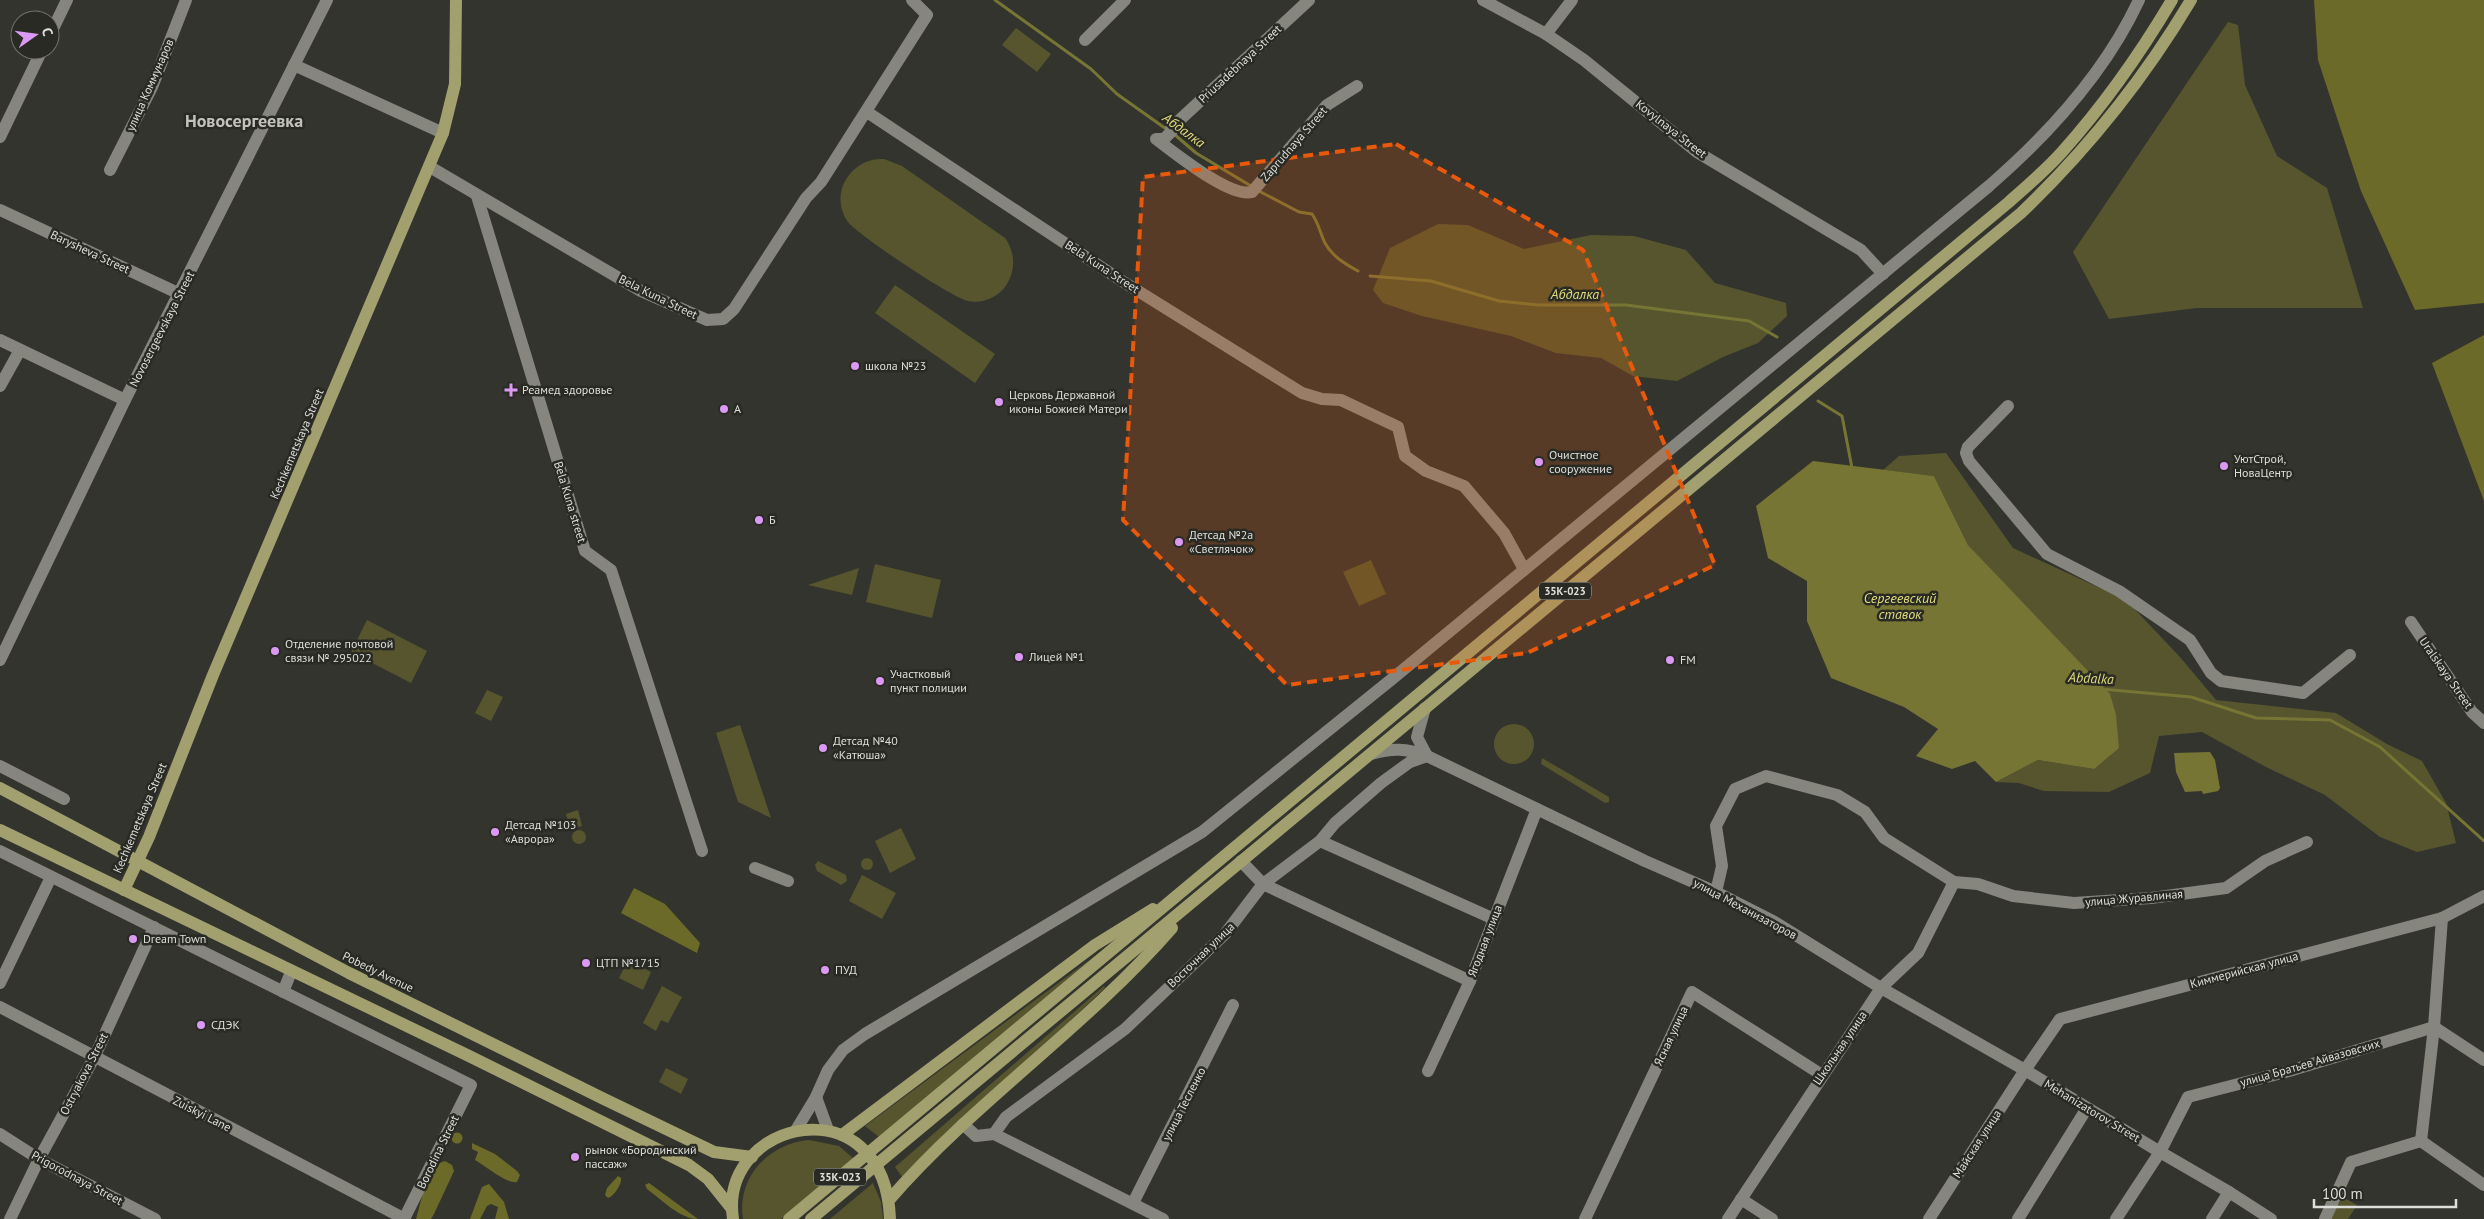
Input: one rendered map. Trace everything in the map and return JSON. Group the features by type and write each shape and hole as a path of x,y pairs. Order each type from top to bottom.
{"main road":[{"name":"Kechkemetskaya Street","path":"124,890 138,861 213,675 443,133 455,84 456,0"},
{"name":"35К-023","path":"789,1219 1046,1004 1202,878 1396,713 2009,202 2060,154 2101,107 2146,44 2172,0"},
{"name":"35К-023","path":"811,1219 2021,213 2088,146 2145,73 2191,0"},
{"name":"Pobedy Avenue","path":"0,788 349,973 705,1148 732,1156 752,1156"},
{"path":"0,830 291,972 467,1055 690,1165 708,1179 732,1216"},
{"path":"842,1136 1095,945 1202,878"},
{"path":"889,1200 963,1124 1120,982 1196,900"},
{"path":"732,1216 734,1190 741,1172 752,1156 769,1142 796,1130 828,1130 856,1144 872,1159 885,1182 889,1200 890,1219"}],"street":[{"path":"60,14 67,0"},
{"name":"улица Коммунаров","path":"110,170 152,87 186,0"},
{"name":"Novosergeevskaya Street","path":"0,660 125,400 327,0"},
{"name":"Bela Kuna Street","path":"430,167 641,291 701,319 714,321 730,315 806,198 821,182 867,112 927,15 912,0"},
{"path":"1085,40 1124,0"},
{"name":"Priusadebnaya Street","path":"1256,189 1245,194 1211,179 1156,139 1169,132 1308,0"},
{"name":"Kovylnaya Street","path":"1483,0 1546,34 1584,60 1697,152 1861,250 1884,274"},
{"path":"1546,34 1572,0"},
{"path":"796,1130 816,1097 828,1070 843,1050 865,1034 1202,832 1378,691 1884,274 2017,161 2053,124 2088,84 2139,0"},
{"path":"0,137 37,60"},
{"path":"294,65 443,133"},
{"name":"Zaprudnaya Street","path":"1256,189 1327,105 1357,86"},
{"name":"Bela Kuna Street","path":"867,112 1122,281 1302,393 1322,399 1341,400 1398,427 1405,456 1426,470 1464,486 1504,533 1524,569"},
{"name":"Bela Kuna street","path":"477,196 585,551 611,570 702,851"},
{"name":"Barysheva Street","path":"0,210 180,294"},
{"path":"0,340 125,400"},
{"path":"0,386 20,350"},
{"path":"2008,406 1968,447 1966,454 1969,461 2047,554 2119,591 2190,640 2211,672 2221,681 2303,693 2350,655"},
{"name":"Uralskaya Street","path":"2411,622 2472,712 2484,723"},
{"path":"1425,708 1417,737 1427,756"},
{"name":"улица Механизаторов","path":"1367,755 1396,748 1406,748 1427,756 1644,861 1716,892 1773,921 1880,988 2025,1070"},
{"name":"Восточная улица","path":"994,1134 1006,1117 1125,1029 1225,934 1263,884 1320,841 1335,823 1380,783 1410,762 1427,756"},
{"path":"0,766 64,799"},
{"name":"улица Журавлиная","path":"1716,892 1722,866 1716,826 1735,789 1766,776 1844,798 1865,812 1884,838 1954,882 1978,884 2013,896 2074,903 2151,898 2226,888 2265,861 2307,842"},
{"name":"Ягодная улица","path":"1428,1071 1470,981 1537,809"},
{"path":"1320,841 1494,919"},
{"path":"0,851 283,992 291,972"},
{"path":"1241,861 1263,884 1470,981"},
{"path":"755,868 788,881"},
{"path":"0,984 51,877"},
{"name":"Школьная улица","path":"1728,1219 1880,988 1918,952 1954,882"},
{"name":"Киммерийская улица","path":"2025,1070 2060,1019 2442,918 2484,896"},
{"path":"2421,1141 2434,1027 2442,918"},
{"name":"Ostryakova Street","path":"8,1217 94,1058 154,927"},
{"name":"Borodina Street","path":"283,992 471,1085 404,1219"},
{"name":"Ясная улица","path":"1585,1219 1692,992 1822,1075"},
{"name":"улица Тесленко","path":"1133,1203 1234,1005"},
{"name":"Zuiskyi Lane","path":"0,1007 404,1219"},
{"path":"2434,1027 2484,1060"},
{"name":"улица Братьев Айвазовских","path":"2116,1219 2160,1152 2188,1097 2289,1071 2434,1027"},
{"name":"Mehanizatorov Street","path":"2025,1070 2160,1152"},
{"name":"Майская улица","path":"1928,1219 2025,1070"},
{"path":"816,1097 828,1130"},
{"path":"2018,1219 2087,1108"},
{"path":"963,1124 976,1136 986,1137 994,1134 1164,1219"},
{"name":"Prigorodnaya Street","path":"0,1134 39,1159 155,1219"},
{"path":"2421,1141 2484,1185"},
{"path":"2325,1219 2351,1162 2421,1141"},
{"path":"2160,1152 2271,1219"},
{"path":"2212,1219 2229,1192"},
{"path":"1741,1199 1772,1219"}],"highlighted area":[{"path":"1396,144 1583,250 1715,565 1527,653 1287,685 1123,520 1143,177"}],"shaded area":[{"path":"2314,0 2484,0 2484,303 2415,310 2361,191 2318,60"},
{"path":"2228,22 2238,25 2245,85 2277,156 2327,188 2363,308 2197,308 2109,319 2073,252"},
{"path":"1016,28 1051,54 1037,72 1002,45"},
{"path":"884,159 902,166 1005,238 1011,249 1013,267 1007,284 1000,293 985,300 974,302 959,297 886,252 848,222 842,211 841,200 842,189 846,179 862,164 872,160"},
{"path":"1438,224 1468,225 1524,249 1591,235 1634,236 1686,250 1715,283 1786,303 1787,316 1758,343 1723,357 1677,381 1633,376 1601,358 1556,353 1511,336 1422,316 1383,303 1373,290 1390,248"},
{"path":"895,285 995,354 975,383 875,313"},
{"path":"2484,335 2484,501 2432,363"},
{"path":"1946,453 2013,548 2126,600 2180,657 2216,700 2336,713 2387,744 2422,761 2446,803 2456,843 2417,852 2380,837 2325,795 2266,767 2202,732 2159,736 2150,773 2109,792 2044,791 2019,783 1996,782 2038,760 2094,769 2027,610 1968,545 1934,476 1883,470 1899,456"},
{"path":"1371,560 1386,594 1359,606 1343,572"},
{"path":"875,564 941,580 932,618 866,602"},
{"path":"859,568 852,595 808,585"},
{"path":"367,620 427,651 411,683 351,652"},
{"path":"487,690 503,697 491,721 475,713"},
{"path":"1518,724 1525,727 1531,733 1534,744 1533,752 1525,761 1518,764 1510,764 1503,761 1495,752 1494,740 1497,733 1506,725"},
{"path":"740,725 771,818 738,802 716,733"},
{"path":"1542,758 1609,797 1609,802 1605,803 1541,764"},
{"path":"578,810 582,826 570,829 566,814"},
{"path":"901,828 916,859 890,873 875,841"},
{"path":"579,830 584,832 586,837 584,842 579,844 574,842 572,837 574,832"},
{"path":"869,858 872,859 872,869 865,870 862,869 861,862 862,859"},
{"path":"818,861 846,875 847,881 841,885 817,871 815,865"},
{"path":"862,875 896,893 882,919 849,901"},
{"path":"634,888 665,904 700,943 697,953 621,913"},
{"path":"1104,952 879,1137 865,1126 1099,953"},
{"path":"628,960 651,972 643,990 619,978"},
{"path":"662,986 682,997 668,1023 661,1020 656,1031 643,1023"},
{"path":"1104,986 1105,988 903,1178 895,1167"},
{"path":"666,1068 688,1079 681,1094 659,1082"},
{"path":"457,1132 463,1138 457,1144 451,1138"},
{"path":"809,1140 839,1146 854,1159 781,1219 743,1219 742,1204 745,1190 750,1177 758,1165 781,1148"},
{"path":"472,1143 495,1154 517,1171 520,1175 517,1182 502,1178 475,1160 478,1152 472,1149"},
{"path":"445,1161 452,1165 454,1171 434,1214 431,1219 416,1219 423,1193 437,1164"},
{"path":"618,1176 621,1178 619,1186 613,1195 608,1198 605,1195 607,1188"},
{"path":"649,1183 698,1219 685,1216 671,1208 647,1189 645,1185"},
{"path":"873,1183 881,1202 883,1219 830,1219"},
{"path":"489,1184 504,1202 509,1219 495,1219 498,1207 491,1204 487,1206 480,1219 470,1219 482,1187"},
{"path":"2343,1197 2357,1205 2348,1219 2329,1219"}],"water":[{"name":"Сергеевский ставок","path":"1813,461 1934,476 1968,545 2110,694 2116,715 2119,748 2094,769 2038,760 1996,782 1975,761 1952,769 1916,756 1938,729 1904,707 1831,678 1807,621 1807,581 1768,558 1756,506"},
{"path":"2210,752 2215,760 2220,788 2218,791 2203,794 2202,791 2185,792 2176,772 2174,753"}],"waterway":[{"name":"Абдалка","path":"995,0 1091,69 1117,94 1169,131"},
{"name":"Абдалка","path":"1174,134 1196,153 1251,186"},
{"name":"Абдалка","path":"1257,190 1299,212 1312,214 1331,252 1358,271"},
{"name":"Абдалка","path":"1370,276 1431,281 1499,301 1538,305 1626,305 1749,321 1777,337"},
{"name":"Abdalka","path":"1818,401 1842,416 1852,468"},
{"name":"Abdalka","path":"2101,689 2191,697 2256,718 2330,720 2380,747 2484,841"}],"place":[{"name":"школа №23","path":"855,366"},
{"name":"Реамед здоровье","path":"511,390"},
{"name":"Церковь Державной иконы Божией Матери","path":"999,402"},
{"name":"А","path":"724,409"},
{"name":"Очистное сооружение","path":"1539,462"},
{"name":"УютСтрой, НоваЦентр","path":"2224,466"},
{"name":"Б","path":"759,520"},
{"name":"Детсад №2а «Светлячок»","path":"1179,542"},
{"name":"Отделение почтовой связи № 295022","path":"275,651"},
{"name":"Лицей №1","path":"1019,657"},
{"name":"FM","path":"1670,660"},
{"name":"Участковый пункт полиции","path":"880,681"},
{"name":"Детсад №40 «Катюша»","path":"823,748"},
{"name":"Детсад №103 «Аврора»","path":"495,832"},
{"name":"Dream Town","path":"133,939"},
{"name":"ЦТП №1715","path":"586,963"},
{"name":"ПУД","path":"825,970"},
{"name":"СДЭК","path":"201,1025"},
{"name":"рынок «Бородинский пассаж»","path":"575,1157"}],"district":[{"name":"Новосергеевка","path":"244,121"}]}
